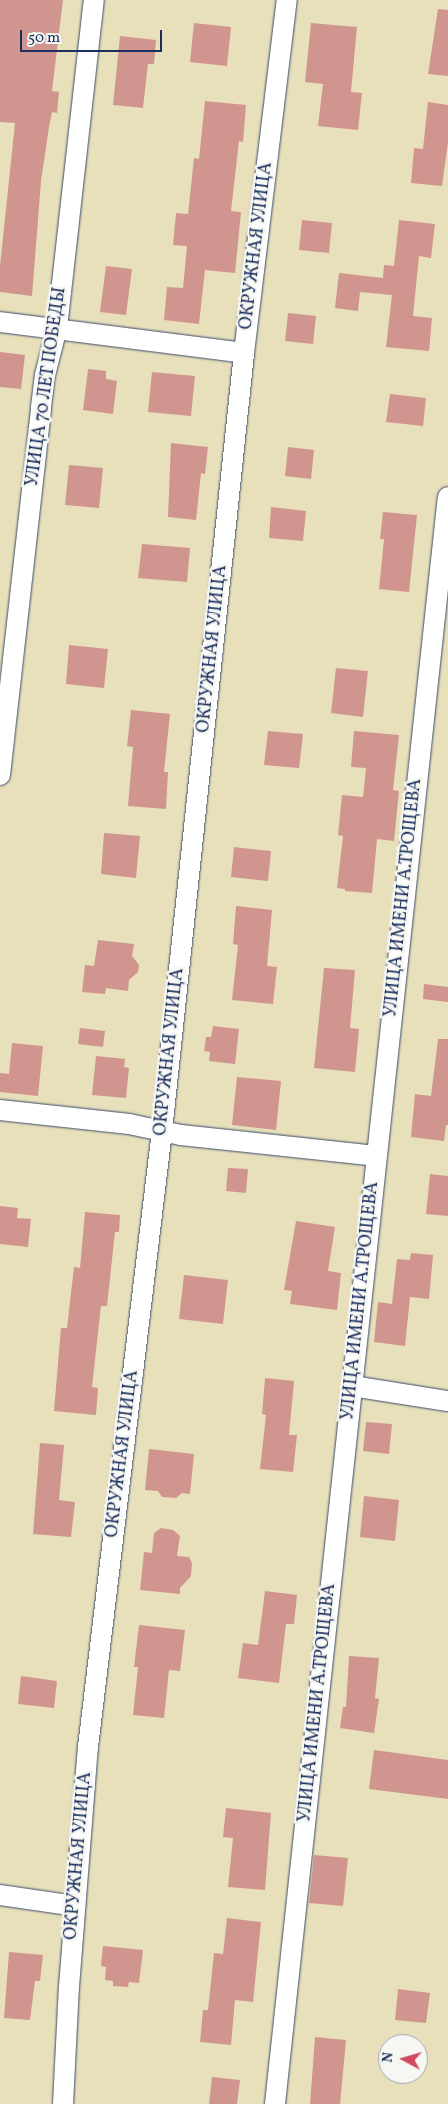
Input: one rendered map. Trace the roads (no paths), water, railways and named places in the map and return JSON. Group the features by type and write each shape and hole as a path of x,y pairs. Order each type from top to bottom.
{"street":[{"name":"УЛИЦА 70 ЛЕТ ПОБЕДЫ","path":"0,774 45,375 57,328 94,0"},
{"name":"ОКРУЖНАЯ УЛИЦА","path":"63,2104 75,1906 88,1747 162,1131 244,353 287,0"},
{"path":"0,322 244,353"},
{"name":"УЛИЦА ИМЕНИ А.ТРОЩЕВА","path":"275,2104 448,498"},
{"path":"0,1110 129,1124 181,1135 376,1156"},
{"path":"352,1386 448,1401"},
{"path":"0,1895 75,1906"}]}
